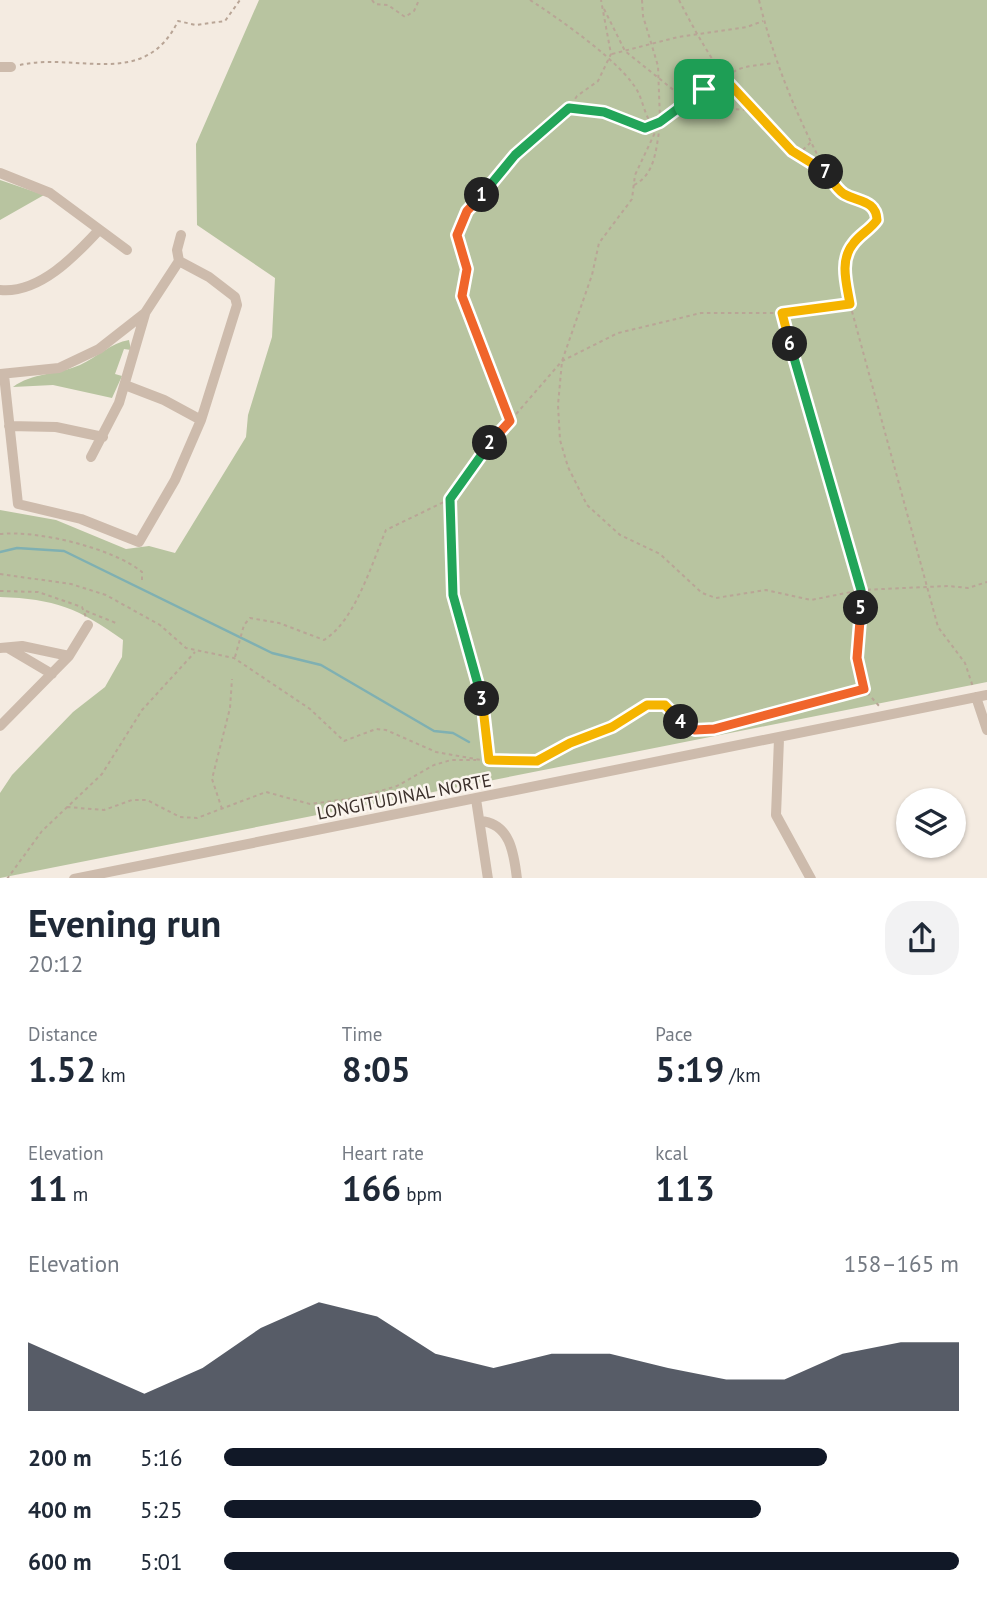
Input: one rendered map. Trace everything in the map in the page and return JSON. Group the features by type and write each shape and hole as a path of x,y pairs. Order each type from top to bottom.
{"street":[{"path":"0,173 50,193 127,250"},
{"path":"0,290 32,283 61,268 99,230"},
{"path":"91,457 103,437 125,385 145,313 179,261 177,250 181,235"},
{"path":"145,313 117,336 73,364 44,372 2,374 18,504 81,519 135,542 143,538 160,509 201,421 237,305 235,297 223,286 179,261"},
{"path":"117,336 129,335 135,348"},
{"path":"125,385 164,400 201,421"},
{"path":"9,426 57,427 103,437"},
{"path":"0,726 69,656 88,625"},
{"path":"4,648 22,646 69,656"},
{"path":"4,648 52,674"},
{"path":"981,696 987,730"},
{"name":"LONGITUDINAL NORTE","path":"74,878 879,719 981,696"},
{"path":"779,739 776,816 811,878"},
{"path":"476,799 488,878"},
{"path":"480,821 493,822 504,831 514,856 517,878"}],"path":[{"path":"5,67 50,61 114,65 131,62 162,45 178,21 187,25 225,21 240,0"},
{"path":"372,0 375,4 388,5 405,17 414,11 419,0"},
{"path":"530,0 552,12 609,62 637,91 648,118 660,122"},
{"path":"510,421 462,296 467,269 457,235 467,211 515,155 569,108 577,96 598,81 611,54 601,0"},
{"path":"634,186 646,176 654,161 660,122 661,80 642,0"},
{"path":"679,0 724,78 750,110 797,155 825,170"},
{"path":"759,0 776,63 825,170 842,194 870,204 876,212 877,220 872,228 852,244 847,255 844,270 850,304 938,627 965,663 981,696"},
{"path":"602,5 625,51 676,92 728,108 750,110"},
{"path":"611,54 652,43 747,27 764,20"},
{"path":"569,108 604,112 641,128 660,122 742,68 776,63"},
{"path":"660,122 635,175 626,209 600,243 592,275 562,361 559,429 568,467 587,505 620,535 660,554 702,593 716,598 766,590 811,600 861,590 929,586 968,588 987,582"},
{"path":"797,155 811,142"},
{"path":"234,658 244,625 250,618 279,623 324,640 338,632 359,593 386,530 450,499 485,450 562,361 618,333 645,324 701,313 782,313 850,304"},
{"path":"782,313 861,590 857,658 864,689 879,706 879,719"},
{"path":"450,499 453,595 480,683 489,760"},
{"path":"0,534 20,532 78,544 126,559 142,572 145,579 142,583"},
{"path":"0,574 71,584 106,595 160,625 186,649 234,658 310,709 344,741 376,729 386,730 419,747 481,760"},
{"path":"0,591 38,592 116,623"},
{"path":"85,611 88,625"},
{"path":"7,878 22,854 102,774 142,710 196,652"},
{"path":"222,810 212,779 230,708 232,679"},
{"path":"67,807 104,810 132,800 147,800 180,817 197,818 222,810 254,794 266,792 310,804 356,798 397,786 434,765 452,760 537,761 570,743 612,727 647,705 665,705 685,726 695,730 714,729 864,689"}],"green space":[{"path":"259,0 987,0 987,682 0,878 0,793 12,775 73,712 105,687 122,657 123,640 93,620 65,607 36,600 0,597 0,510 56,520 126,549 149,546 175,553 246,437 248,415 272,337 275,278 197,225 196,144"},
{"path":"0,180 44,195 0,220"},
{"path":"129,340 131,350 124,349 115,374 122,376 112,398 53,385 13,387 28,379 80,365 110,347"}],"waterway":[{"path":"0,552 17,548 64,551 272,653 321,665 434,731 453,733 469,742"}],"route":[{"path":"724,78 750,110 792,151 825,170 842,194 870,204 876,212 877,220 872,228 852,244 847,255 844,270 850,304 782,313 861,590 857,658 864,689 828,700 790,706 714,729 695,730 685,726 665,705 647,705 612,727 570,743 537,761 489,760 487,724 480,683 453,595 450,499 485,450 510,421 471,326 462,296 467,269 458,242 458,229 467,211 515,155 569,108 604,112 620,117 636,127 645,128 660,122 704,89 724,78"}]}
